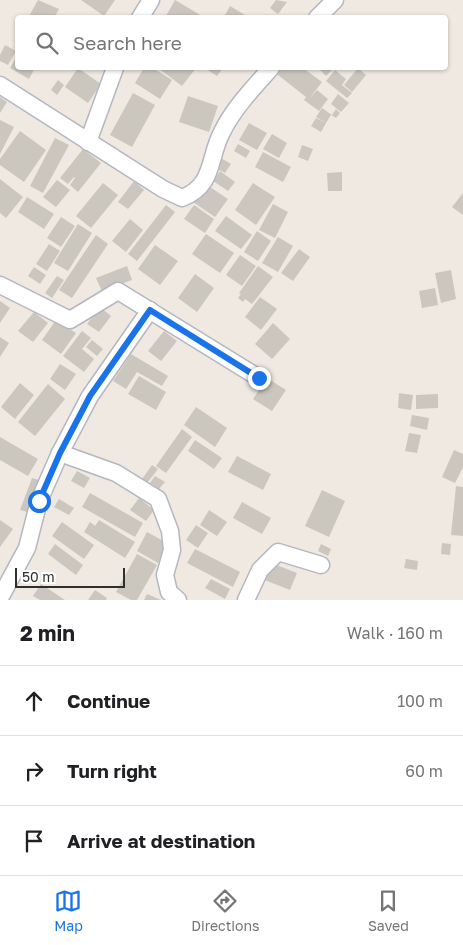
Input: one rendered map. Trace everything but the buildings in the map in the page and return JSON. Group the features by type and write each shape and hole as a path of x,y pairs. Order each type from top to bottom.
{"street":[{"path":"142,15 151,0"},
{"path":"320,15 335,0"},
{"path":"88,142 114,70"},
{"path":"0,85 162,190 182,198 196,193 208,175 222,132 254,86 269,70"},
{"path":"0,285 70,320 118,291 259,378"},
{"path":"0,598 27,548 39,501 60,453 90,396 150,310"},
{"path":"60,453 116,473 158,499 170,531 172,550 165,575 169,592 178,600"},
{"path":"246,600 260,570 278,552 321,565"}],"route":[{"path":"39,501 60,453 90,396 150,310 259,378"}]}
